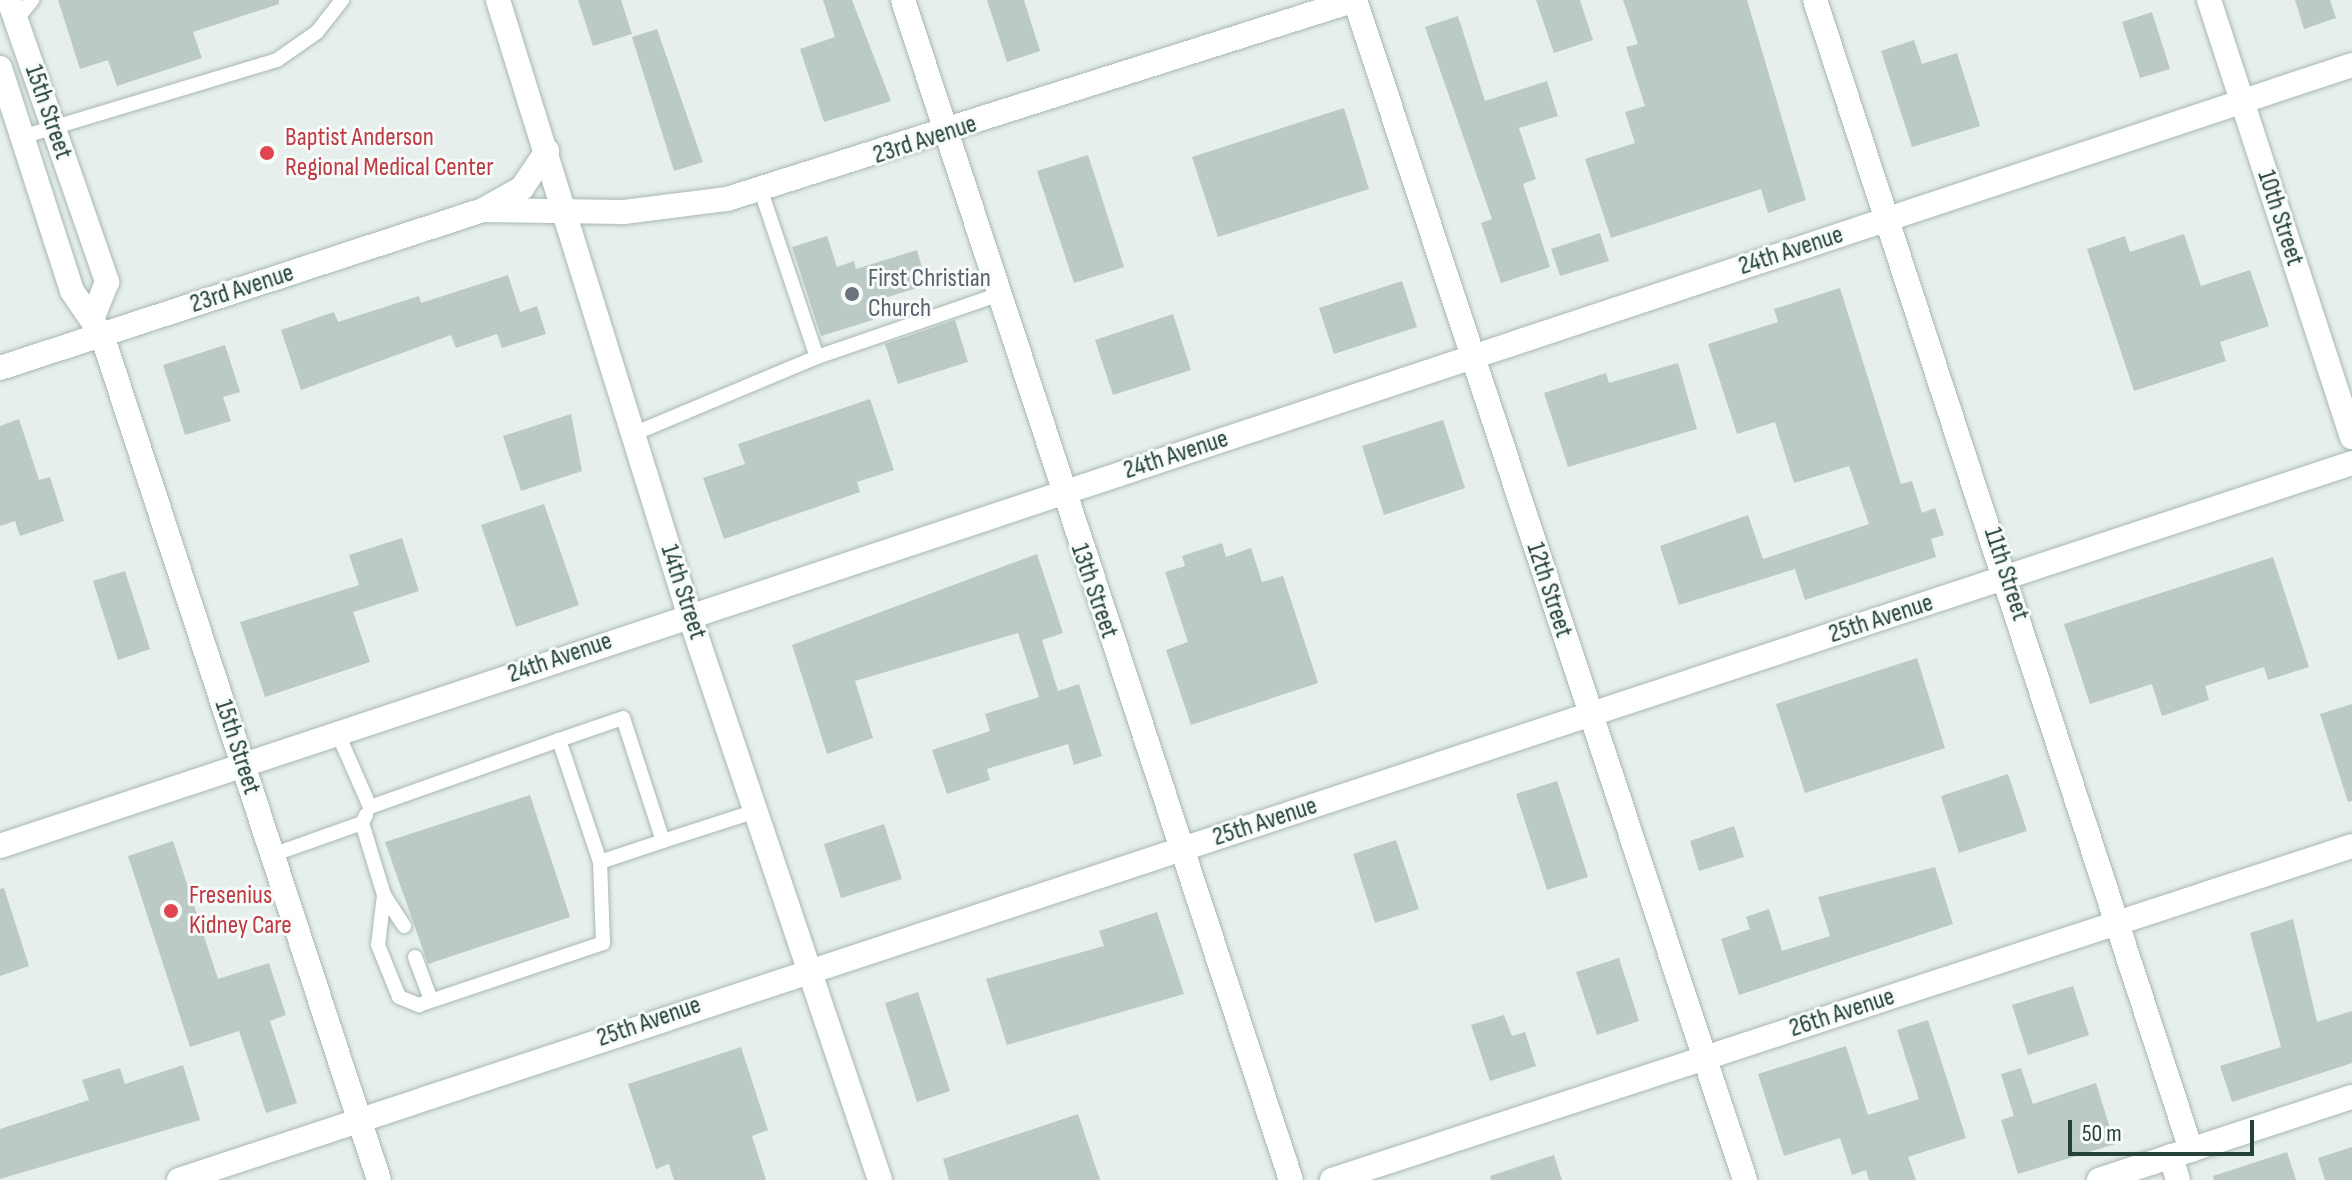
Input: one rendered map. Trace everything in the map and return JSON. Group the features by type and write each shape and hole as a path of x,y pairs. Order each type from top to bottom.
{"street":[{"name":"14th Street","path":"498,0 689,614 880,1180"},
{"name":"13th Street","path":"903,0 1061,493 1291,1180"},
{"name":"23rd Avenue","path":"483,210 563,212 684,207 761,191 1355,0"},
{"name":"12th Street","path":"1355,0 1745,1180"},
{"name":"11th Street","path":"1815,0 2007,577 2116,923 2181,1153 2178,1180"},
{"name":"10th Street","path":"2209,0 2352,437"},
{"name":"15th Street","path":"12,10 107,282 98,325"},
{"name":"24th Avenue","path":"0,846 243,767 689,614 2352,65"},
{"name":"15th Street","path":"0,68 72,291 98,325 379,1180"},
{"name":"23rd Avenue","path":"0,368 98,325 483,210 522,188 547,151"},
{"name":"25th Avenue","path":"179,1180 810,968 1182,850 2352,463"},
{"name":"26th Avenue","path":"1332,1180 2352,846"},
{"path":"2099,1180 2352,1097"}],"lane":[{"path":"12,10 32,0"},
{"path":"22,137 277,60 317,32 342,0"},
{"path":"761,191 817,357"},
{"path":"633,434 817,357 997,295"},
{"path":"404,926 384,895 362,823 370,807 623,718 663,841"},
{"path":"338,734 370,807"},
{"path":"384,895 375,927 399,997 431,1000 603,943 600,862 559,740"},
{"path":"600,862 756,811"},
{"path":"272,855 362,823"},
{"path":"415,957 431,1000"}],"building":[{"path":"58,0 279,0 279,4 193,32 202,58 117,86 108,60 80,69"},
{"path":"578,0 621,0 632,34 593,46"},
{"path":"823,0 852,0 891,101 824,122 800,49 835,37"},
{"path":"987,0 1024,0 1040,51 1007,62"},
{"path":"1536,0 1580,0 1593,40 1554,53"},
{"path":"1623,0 1747,0 1806,200 1768,213 1761,189 1611,238 1585,159 1635,143 1625,112 1645,106 1626,47 1638,44"},
{"path":"2295,0 2330,0 2336,18 2304,29"},
{"path":"2152,12 2170,69 2140,78 2122,22"},
{"path":"1458,16 1485,101 1547,81 1558,116 1519,128 1536,179 1523,184 1550,267 1501,283 1481,223 1492,219 1425,27"},
{"path":"657,29 703,162 674,171 632,37"},
{"path":"1914,40 1922,64 1957,53 1980,126 1912,147 1881,51"},
{"path":"1344,108 1369,189 1218,237 1192,157"},
{"path":"1088,155 1124,267 1074,283 1037,171"},
{"path":"1600,233 1609,261 1560,276 1551,249"},
{"path":"2184,234 2201,286 2250,270 2269,326 2220,342 2226,361 2134,391 2087,249 2125,236 2130,252"},
{"name":"First Christian Church","path":"827,236 837,267 854,261 856,269 917,250 927,285 868,303 873,320 821,336 792,247"},
{"path":"508,275 520,312 537,306 546,334 502,348 497,334 456,348 451,335 301,390 281,330 334,312 338,322 419,296 421,303"},
{"path":"1402,281 1417,327 1334,354 1319,308"},
{"path":"1840,288 1901,484 1912,481 1922,513 1935,508 1944,535 1931,539 1936,557 1805,600 1795,569 1679,605 1660,546 1748,515 1763,559 1869,524 1849,466 1794,483 1775,422 1737,434 1708,344 1778,322 1774,309"},
{"path":"1173,314 1191,370 1113,395 1095,340"},
{"path":"955,320 968,362 898,384 885,344"},
{"path":"225,345 240,392 223,397 231,421 185,435 163,365"},
{"path":"1678,363 1697,429 1568,467 1544,393 1606,373 1609,383"},
{"path":"870,399 894,470 857,482 860,492 724,539 703,478 745,464 738,444"},
{"path":"571,414 582,471 521,491 503,436"},
{"path":"19,419 39,480 50,477 64,521 20,536 15,521 0,526 0,426"},
{"path":"1443,420 1465,488 1384,515 1362,446"},
{"path":"544,504 579,605 516,627 481,525"},
{"path":"402,538 419,591 353,612 370,662 265,697 240,622 359,585 349,555"},
{"path":"1222,543 1226,557 1251,548 1262,582 1283,576 1318,683 1191,725 1166,650 1188,642 1165,572 1185,566 1182,556"},
{"path":"1037,554 1063,633 1042,640 1058,691 1079,684 1102,756 1074,765 1068,744 987,769 990,780 947,794 932,750 990,731 985,714 1039,697 1018,633 855,681 873,738 827,754 792,645"},
{"path":"2273,557 2309,667 2268,680 2264,667 2205,686 2209,700 2162,716 2152,684 2090,704 2064,624"},
{"path":"125,571 150,649 118,660 93,581"},
{"path":"1917,658 1945,748 1805,793 1776,704"},
{"path":"2352,704 2352,801 2348,802 2320,714"},
{"path":"2008,774 2027,831 1959,853 1941,796"},
{"path":"1557,781 1588,877 1547,890 1516,794"},
{"path":"530,795 570,917 428,964 385,842"},
{"path":"884,824 902,879 841,898 824,844"},
{"path":"1734,826 1744,857 1699,871 1690,841"},
{"path":"1396,840 1419,909 1375,923 1353,854"},
{"path":"173,841 218,979 269,963 286,1015 270,1021 297,1103 266,1113 239,1031 190,1047 128,856"},
{"path":"1935,867 1953,924 1739,995 1721,939 1750,929 1746,917 1769,909 1782,951 1830,936 1818,897"},
{"path":"4,888 29,966 0,976 0,889"},
{"path":"1157,912 1184,994 1007,1045 986,979 1104,946 1099,931"},
{"path":"2293,919 2317,1022 2352,1011 2352,1063 2232,1102 2220,1066 2281,1047 2250,933"},
{"path":"1619,958 1639,1021 1597,1035 1576,972"},
{"path":"2073,986 2089,1035 2028,1055 2012,1005"},
{"path":"918,992 950,1091 917,1102 885,1003"},
{"path":"1504,1015 1512,1036 1525,1032 1536,1066 1490,1081 1471,1025"},
{"path":"1928,1020 1966,1138 1908,1157 1916,1180 1869,1180 1866,1170 1852,1175 1840,1138 1784,1156 1758,1074 1846,1046 1868,1115 1919,1099 1897,1030"},
{"path":"741,1047 768,1130 752,1136 766,1180 674,1180 669,1164 656,1169 628,1084"},
{"path":"183,1065 200,1120 0,1179 0,1129 89,1100 82,1080 120,1068 125,1084"},
{"path":"2021,1068 2033,1104 2096,1083 2115,1144 2018,1174 2001,1120 2014,1116 2001,1074"},
{"path":"1078,1114 1100,1180 949,1180 943,1159"},
{"path":"2352,1147 2352,1180 2325,1180 2318,1158"},
{"path":"2287,1152 2296,1180 2214,1180 2213,1176"},
{"path":"1554,1155 1562,1180 1491,1180 1490,1176"}],"place":[{"name":"Baptist Anderson Regional Medical Center","path":"267,153"},
{"name":"First Christian Church","path":"852,294"},
{"name":"Fresenius Kidney Care","path":"171,911"}]}
